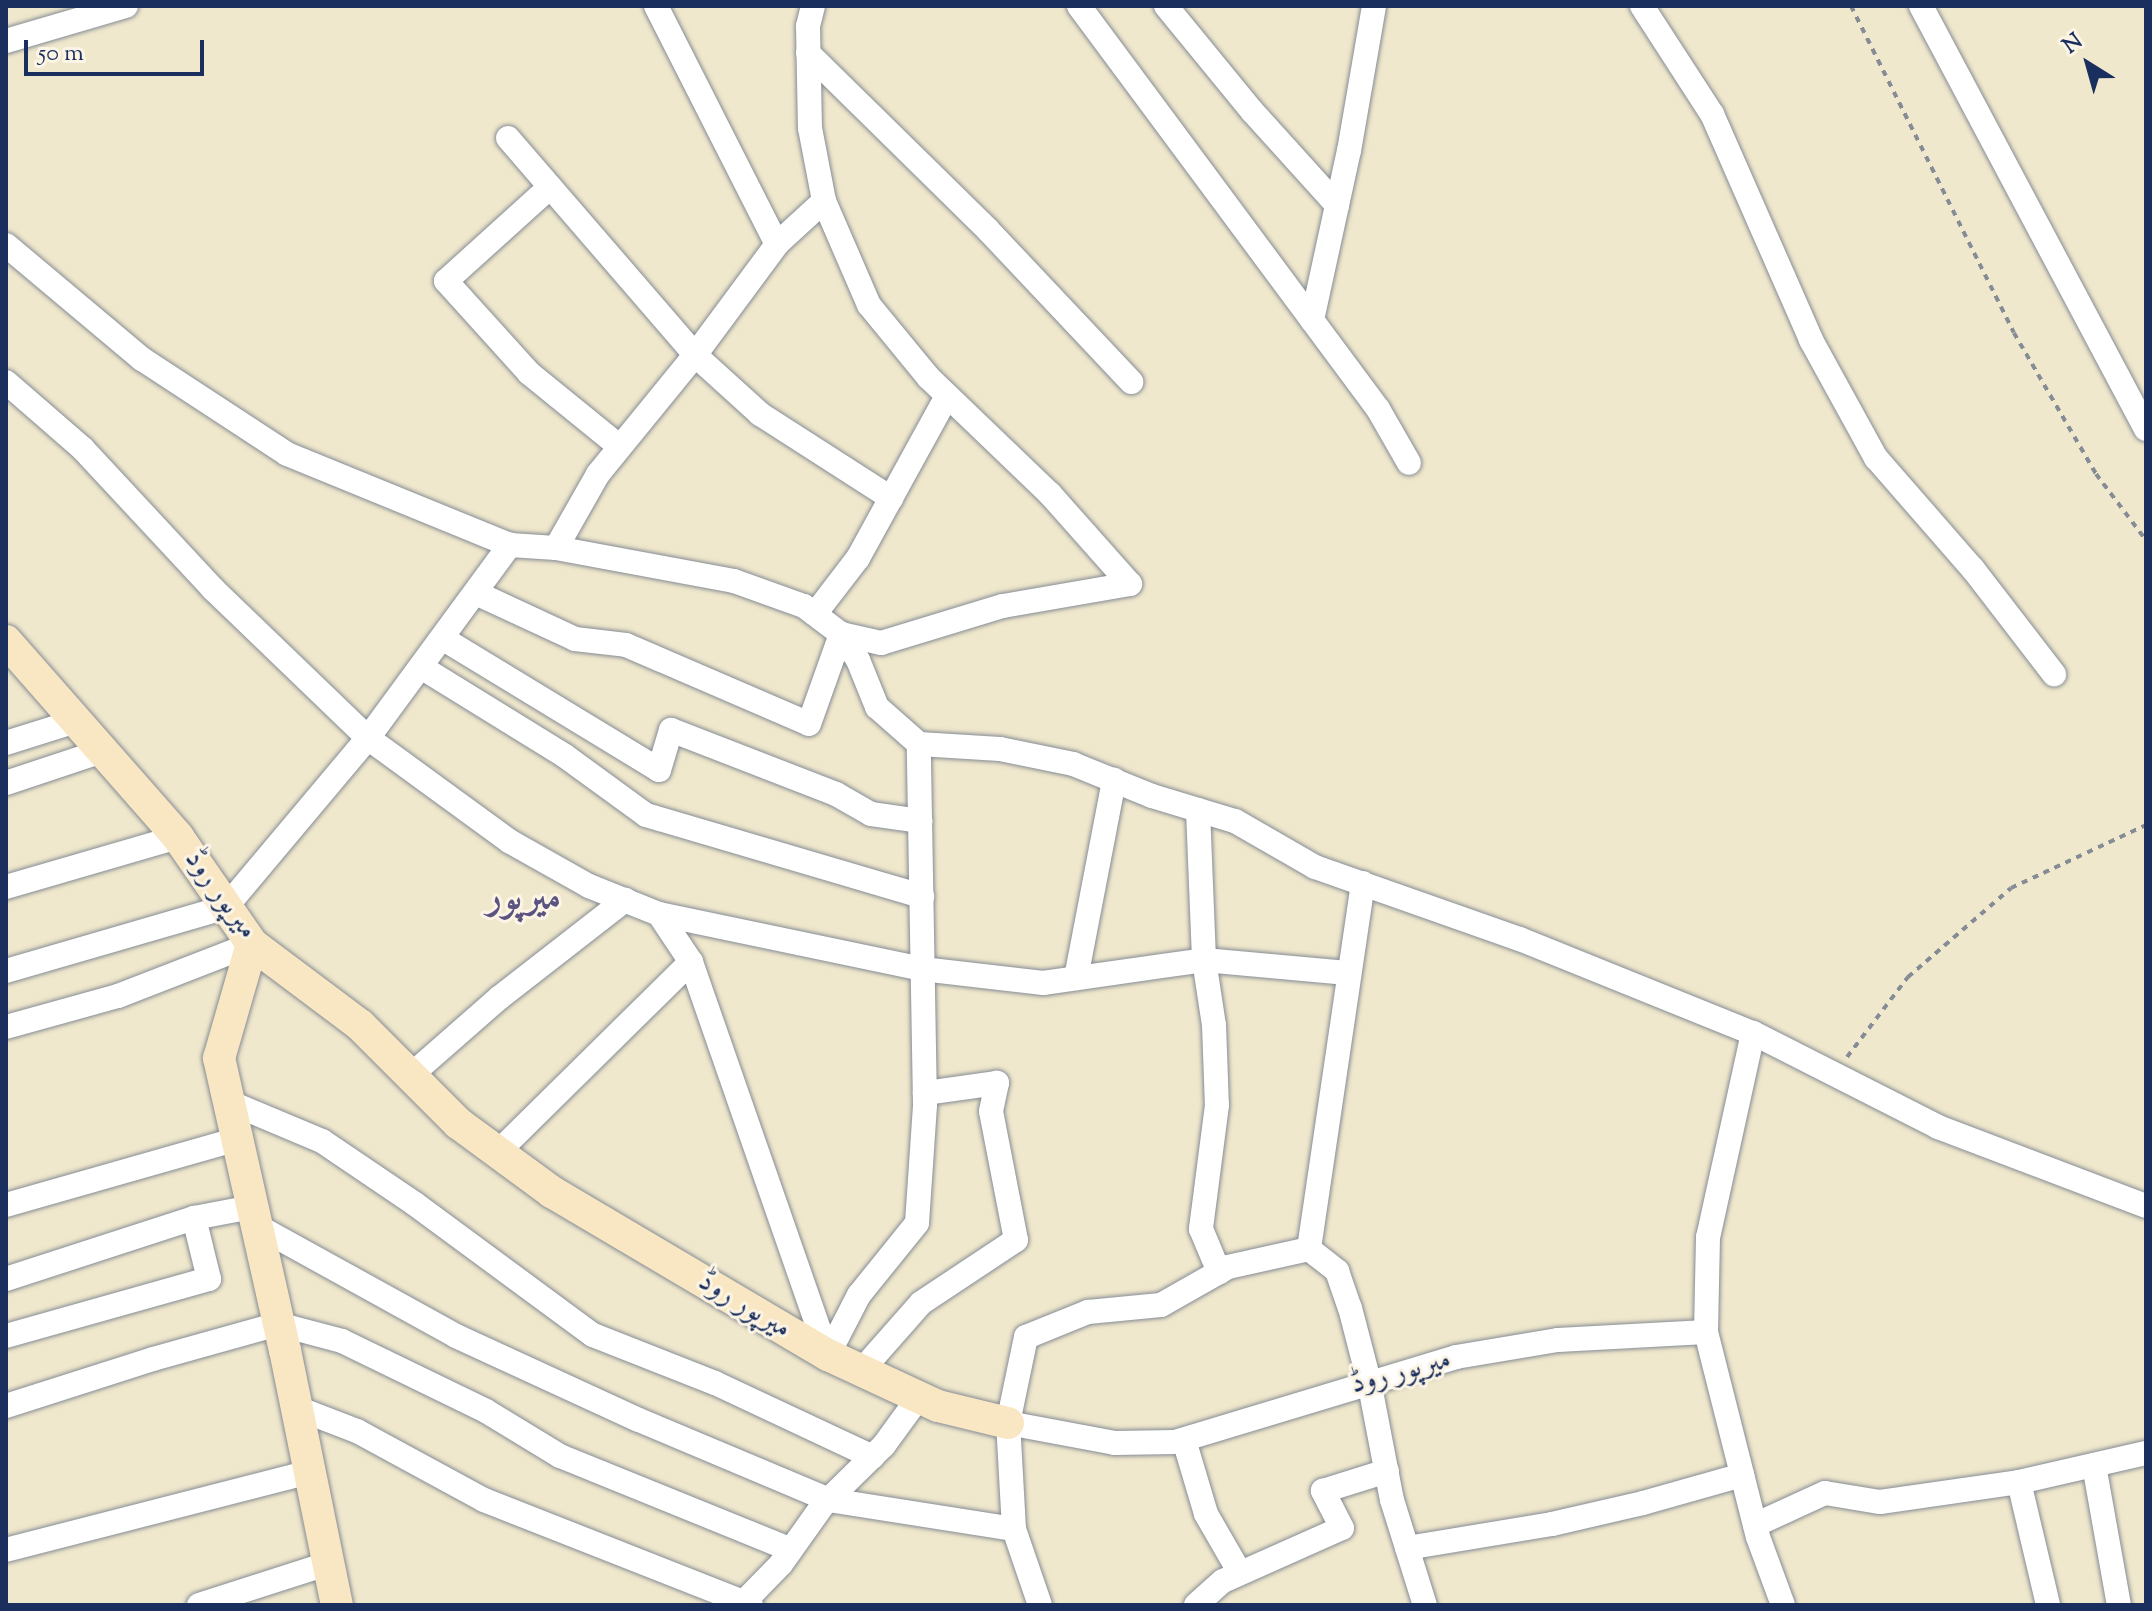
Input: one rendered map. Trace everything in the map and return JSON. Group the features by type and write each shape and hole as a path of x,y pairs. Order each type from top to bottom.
{"street":[{"path":"6,41 126,6"},
{"path":"656,6 777,244"},
{"path":"1079,6 1378,409 1409,463"},
{"path":"1166,6 1252,111 1337,205"},
{"path":"1312,320 1374,6"},
{"path":"1642,6 1712,114 1811,340 1876,458 1973,569 2054,674"},
{"path":"1921,6 2146,429"},
{"path":"806,13 810,128 824,201 869,305 947,396 1050,494 1130,584 1003,606 881,643 841,634"},
{"path":"808,53 988,230 1131,382"},
{"path":"508,138 695,355 760,414 891,498"},
{"path":"550,187 446,281 529,373 620,447"},
{"path":"556,548 598,474 695,355 777,244 824,201"},
{"path":"6,245 142,359 287,454 510,545 556,548 734,581 804,606 841,634 858,660 877,707 919,744 1000,749 1073,764 1235,821 1315,867 1520,939 1753,1033 1938,1127 2146,1206"},
{"path":"6,382 83,449 213,589 368,738 509,841 589,886 659,914 922,969 1043,983 1204,960 1347,973"},
{"path":"815,614 858,558 947,396"},
{"path":"6,971 226,907 368,738 510,545"},
{"path":"476,593 575,639 626,645 809,724 841,634"},
{"path":"442,638 659,770 671,730 836,794 871,814 921,821"},
{"name":"میرپور روڈ","path":"6,641 178,837 252,944 360,1025 458,1123 552,1192 828,1355 938,1406 1115,1443 1184,1440 1369,1381 1456,1357 1558,1340 1706,1332"},
{"path":"421,667 565,756 646,815 922,896"},
{"path":"6,743 76,721"},
{"path":"828,1355 859,1295 917,1223 925,1093 919,744"},
{"path":"6,783 102,751"},
{"path":"1076,978 1114,780"},
{"path":"1198,810 1204,960 1214,1025 1217,1105 1201,1229 1219,1272"},
{"path":"6,887 178,837"},
{"path":"1309,1249 1321,1185 1347,973 1363,883"},
{"path":"411,1075 499,998 625,900"},
{"path":"659,914 691,962 828,1355"},
{"path":"6,1027 118,996 252,944"},
{"path":"252,944 219,1058 297,1408 337,1605"},
{"path":"498,1152 691,962"},
{"path":"1753,1033 1708,1237 1706,1332 1755,1525 1783,1605"},
{"path":"862,1370 921,1303 1016,1240 991,1111 997,1083 925,1093"},
{"path":"229,1102 322,1141 415,1204 593,1335 715,1383 873,1457"},
{"path":"6,1205 237,1139"},
{"path":"6,1279 194,1218 255,1217 456,1336 639,1420 829,1500 1014,1529"},
{"path":"6,1336 209,1279 194,1218"},
{"path":"1040,1605 1014,1529 1008,1423 1026,1337 1088,1312 1161,1305 1219,1272 1309,1249"},
{"path":"1309,1249 1337,1271 1369,1381 1387,1471 1425,1605"},
{"path":"6,1406 153,1359 278,1324 342,1341 486,1411 560,1456 791,1550"},
{"path":"297,1408 357,1431 484,1500 745,1604 829,1500 873,1457 919,1397"},
{"path":"1184,1440 1206,1514 1240,1573"},
{"path":"1755,1525 1825,1493 1880,1502 2019,1482 2146,1453"},
{"path":"2094,1465 2119,1605"},
{"path":"1196,1605 1223,1581 1342,1528 1323,1491 1387,1471"},
{"path":"6,1550 309,1472"},
{"path":"1407,1548 1552,1524 1742,1475"},
{"path":"2019,1482 2048,1605"},
{"path":"199,1605 327,1564"}],"path":[{"path":"1851,6 2014,333 2096,474 2146,540"},
{"path":"1835,1074 1908,977 2011,888 2146,825"}],"district":[{"name":"میرپور","path":"524,900"}]}
